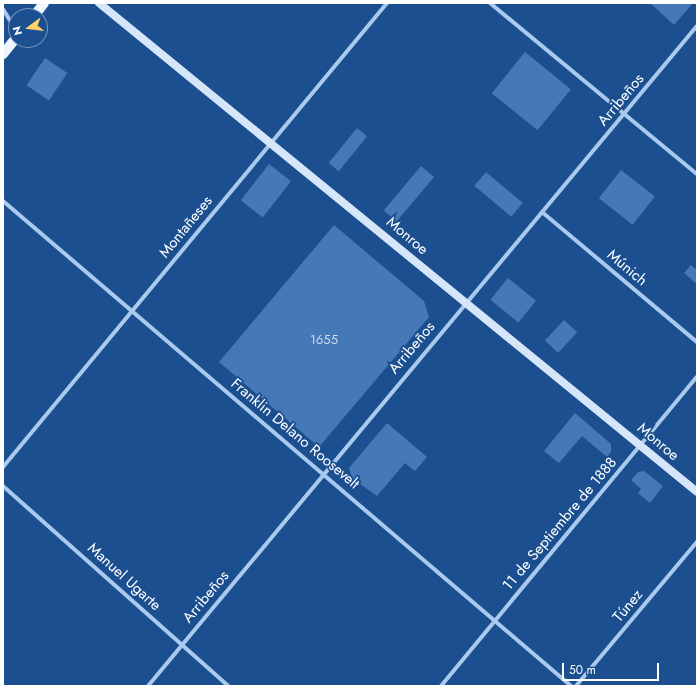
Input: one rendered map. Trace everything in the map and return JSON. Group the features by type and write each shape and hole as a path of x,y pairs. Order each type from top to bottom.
{"main road":[{"name":"Monroe","path":"99,3 272,142 465,303 697,492"}],"street":[{"name":"Montañeses","path":"3,467 387,3"},
{"path":"490,3 697,174"},
{"name":"Arribeños","path":"148,686 465,303 625,114 697,26"},
{"name":"Franklin Delano Roosevelt","path":"3,201 571,686"},
{"name":"Múnich","path":"542,212 697,342"},
{"name":"11 de Septiembre de 1888","path":"441,686 697,378"},
{"name":"Manuel Ugarte","path":"3,486 228,686"},
{"name":"Túnez","path":"576,686 697,542"}],"building":[{"path":"650,3 693,3 674,25"},
{"path":"525,52 571,89 537,130 492,93"},
{"path":"45,58 67,73 49,100 27,85"},
{"path":"357,128 367,136 339,171 329,163"},
{"path":"269,164 291,181 263,217 241,200"},
{"path":"421,166 434,177 397,221 384,210"},
{"path":"621,170 655,196 633,225 599,198"},
{"path":"486,172 523,203 511,217 474,186"},
{"path":"334,225 424,301 429,317 319,447 219,362"},
{"path":"691,265 697,270 697,284 684,273"},
{"path":"508,278 536,301 518,322 490,300"},
{"path":"564,320 577,332 558,353 545,340"},
{"path":"575,413 611,444 611,452 607,457 582,436 559,463 544,451"},
{"path":"387,423 427,457 415,471 405,463 377,496 352,478 349,468"},
{"path":"644,471 663,486 650,503 638,493 641,489 631,480 638,472"}]}
